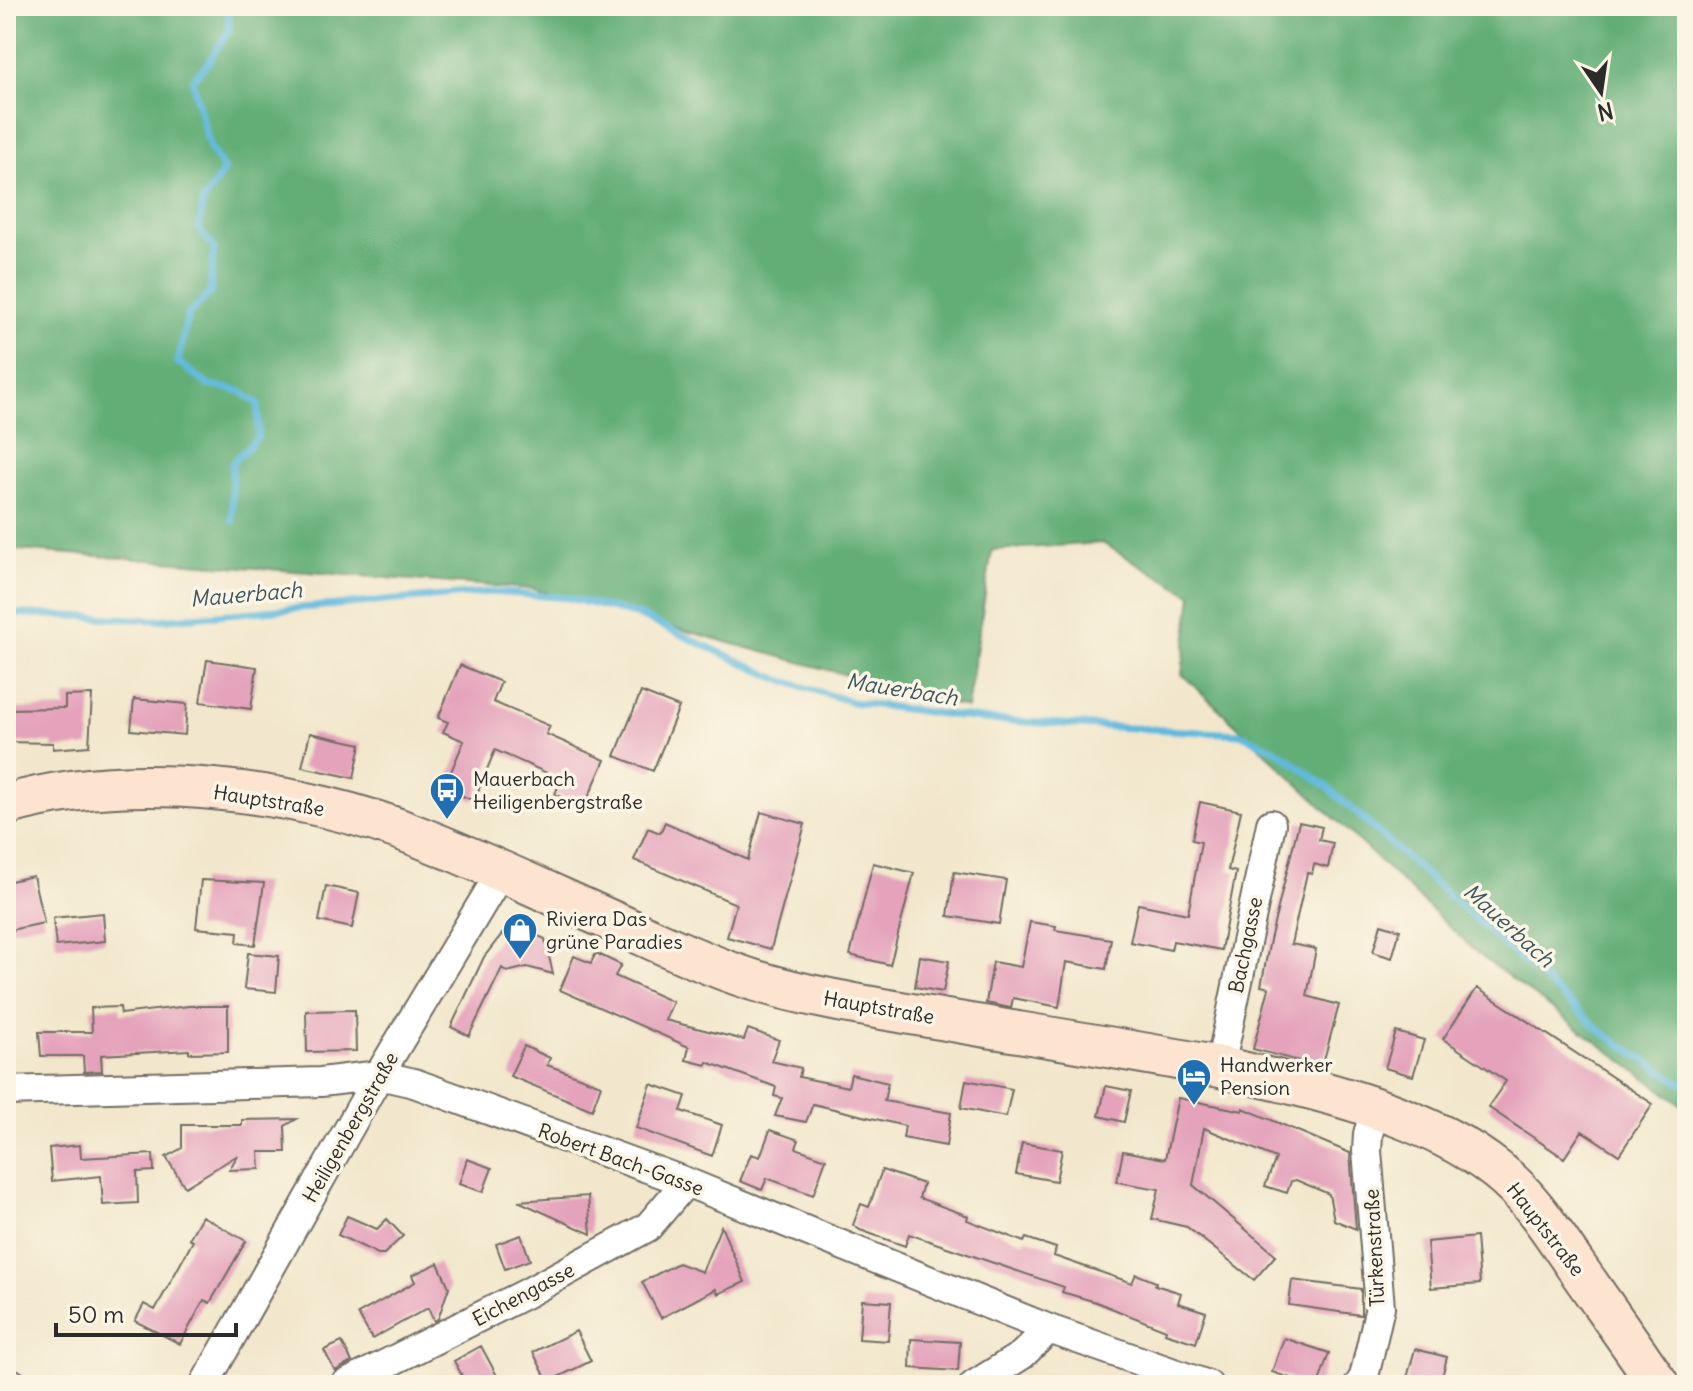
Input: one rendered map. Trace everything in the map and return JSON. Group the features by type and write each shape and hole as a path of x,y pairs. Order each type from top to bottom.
{"main road":[{"name":"Hauptstraße","path":"6,805 54,794 170,787 245,794 315,806 419,836 688,955 768,984 882,1009 1220,1067 1375,1110 1442,1136 1482,1158 1511,1182 1542,1218 1659,1385"}],"street":[{"name":"Bachgasse","path":"1220,1067 1271,824"},
{"name":"Heiligenbergstraße","path":"204,1385 379,1075 501,872"},
{"name":"Robert Bach-Gasse","path":"6,1091 321,1082 379,1075 414,1083 686,1182 1049,1329 1208,1385"},
{"name":"Türkenstraße","path":"1359,1385 1364,1377 1380,1307 1367,1151 1375,1110"},
{"name":"Eichengasse","path":"344,1385 527,1293 648,1227 686,1182"},
{"path":"974,1385 1022,1355 1049,1329"},
{"path":"6,1380 14,1385"}],"green space":[{"path":"6,6 1687,6 1687,1109 1477,953 1182,674 1192,595 1102,543 992,550 967,708 533,589 6,549"}],"building":[{"path":"207,660 257,667 251,709 200,702"},
{"path":"460,665 501,682 493,702 550,726 546,734 605,760 584,807 555,794 560,782 553,779 554,776 495,750 474,801 444,788 464,741 443,732 448,722 438,718"},
{"path":"641,692 679,707 653,771 615,756"},
{"path":"92,695 89,746 53,749 53,743 6,742 6,709 65,708 65,696"},
{"path":"134,699 187,704 185,735 131,730"},
{"path":"310,733 361,744 354,778 302,767"},
{"path":"1200,802 1241,811 1228,870 1236,872 1221,950 1173,941 1171,950 1130,942 1138,904 1188,914 1201,842 1192,840"},
{"path":"761,812 805,824 771,949 727,937 736,904 634,860 648,828 660,833 665,822 748,860"},
{"path":"1299,822 1322,827 1319,840 1333,843 1328,868 1314,864 1312,874 1307,873 1291,944 1316,949 1307,996 1339,1005 1322,1067 1253,1049 1269,988 1261,986 1270,940"},
{"path":"873,863 914,873 890,965 850,955"},
{"path":"954,872 1006,880 999,924 948,916"},
{"path":"33,876 44,923 6,931 6,882"},
{"path":"201,880 264,883 255,945 237,943 238,932 196,928"},
{"path":"326,886 359,893 352,928 319,921"},
{"path":"103,913 105,941 56,946 53,918"},
{"path":"1030,922 1056,926 1055,930 1111,939 1106,969 1066,962 1059,1007 1013,998 1011,1008 986,1003 993,962 1021,967"},
{"path":"1381,924 1400,930 1392,958 1373,952"},
{"path":"520,928 545,939 553,974 527,967 507,972 502,968 469,1036 451,1027 484,957 502,934 515,944"},
{"path":"248,953 279,956 276,992 244,989"},
{"path":"596,953 621,965 615,976 673,1002 665,1020 744,1040 748,1029 779,1040 771,1061 801,1068 799,1077 848,1087 851,1074 888,1083 884,1101 951,1113 946,1146 903,1138 905,1126 813,1104 806,1122 775,1116 782,1098 774,1096 776,1087 707,1062 706,1065 686,1060 689,1047 560,990 574,956 591,963"},
{"path":"920,956 949,961 943,992 915,987"},
{"path":"1477,988 1653,1104 1619,1155 1582,1131 1564,1158 1488,1107 1506,1081 1443,1039"},
{"path":"189,1006 228,1006 228,1052 189,1053 189,1050 101,1055 102,1071 84,1072 83,1056 41,1056 39,1032 92,1032 91,1008 120,1007 121,1014"},
{"path":"355,1010 356,1051 307,1052 306,1011"},
{"path":"1396,1032 1424,1040 1413,1076 1385,1068"},
{"path":"524,1046 550,1058 547,1065 601,1085 592,1110 510,1076"},
{"path":"966,1080 1012,1089 1006,1117 961,1108"},
{"path":"651,1084 686,1096 681,1111 722,1125 712,1156 636,1128"},
{"path":"1106,1086 1131,1091 1124,1122 1099,1116"},
{"path":"1178,1098 1243,1111 1243,1108 1350,1153 1356,1229 1334,1220 1329,1194 1296,1180 1291,1181 1287,1193 1265,1186 1276,1158 1204,1128 1193,1185 1276,1255 1254,1280 1187,1227 1152,1219 1159,1189 1117,1182 1123,1151 1165,1159"},
{"path":"297,1119 285,1126 286,1152 259,1152 260,1169 229,1170 238,1155 185,1187 166,1157 182,1148 182,1125 242,1125 242,1120"},
{"path":"770,1130 799,1140 796,1148 826,1159 813,1195 767,1178 762,1190 740,1181 751,1154 760,1157"},
{"path":"1022,1143 1062,1150 1056,1181 1016,1174"},
{"path":"80,1145 81,1158 153,1154 154,1171 137,1172 138,1203 103,1205 101,1176 52,1181 49,1148"},
{"path":"467,1159 492,1168 483,1192 459,1184"},
{"path":"882,1170 923,1184 919,1198 1024,1242 1026,1238 1056,1248 1054,1256 1132,1283 1136,1274 1156,1282 1155,1285 1181,1293 1178,1303 1206,1312 1196,1343 1165,1333 1166,1330 1096,1302 1062,1292 1064,1287 909,1234 905,1246 860,1230 853,1225 861,1204 869,1207"},
{"path":"588,1196 591,1234 518,1201"},
{"path":"202,1216 246,1241 210,1303 204,1300 180,1344 135,1321 144,1304 155,1310 193,1241 189,1239"},
{"path":"347,1216 377,1229 387,1219 403,1236 384,1254 378,1254 338,1235"},
{"path":"721,1226 745,1282 718,1294 716,1289 661,1318 642,1282 678,1263 702,1272"},
{"path":"521,1235 530,1260 505,1269 496,1244"},
{"path":"1476,1237 1480,1284 1431,1288 1427,1242"},
{"path":"438,1263 449,1287 438,1319 434,1321 428,1308 372,1339 358,1314 415,1282 412,1275"},
{"path":"1292,1280 1361,1289 1361,1315 1289,1305"},
{"path":"862,1300 891,1302 888,1341 859,1339"},
{"path":"576,1331 591,1361 548,1382 533,1352"},
{"path":"1284,1338 1329,1353 1318,1385 1272,1372"},
{"path":"911,1339 960,1342 958,1371 910,1368"},
{"path":"342,1342 352,1362 335,1371 324,1350"},
{"path":"481,1346 502,1385 467,1385 454,1361"},
{"path":"1415,1349 1447,1357 1440,1385 1405,1385"}],"waterway":[{"path":"228,6 229,30 207,64 192,80 210,148 224,170 203,202 199,229 214,248 210,293 188,315 178,362 208,385 240,391 258,404 258,437 232,463 232,521"},
{"name":"Mauerbach","path":"6,613 157,620 491,592 569,598 638,615 778,679 852,702 988,720 1240,734 1276,750 1325,785 1603,1033 1687,1087"}],"place":[{"name":"Mauerbach Heiligenbergstraße","path":"447,821"},
{"name":"Riviera Das grüne Paradies","path":"520,961"},
{"name":"Handwerker Pension","path":"1194,1107"}]}
